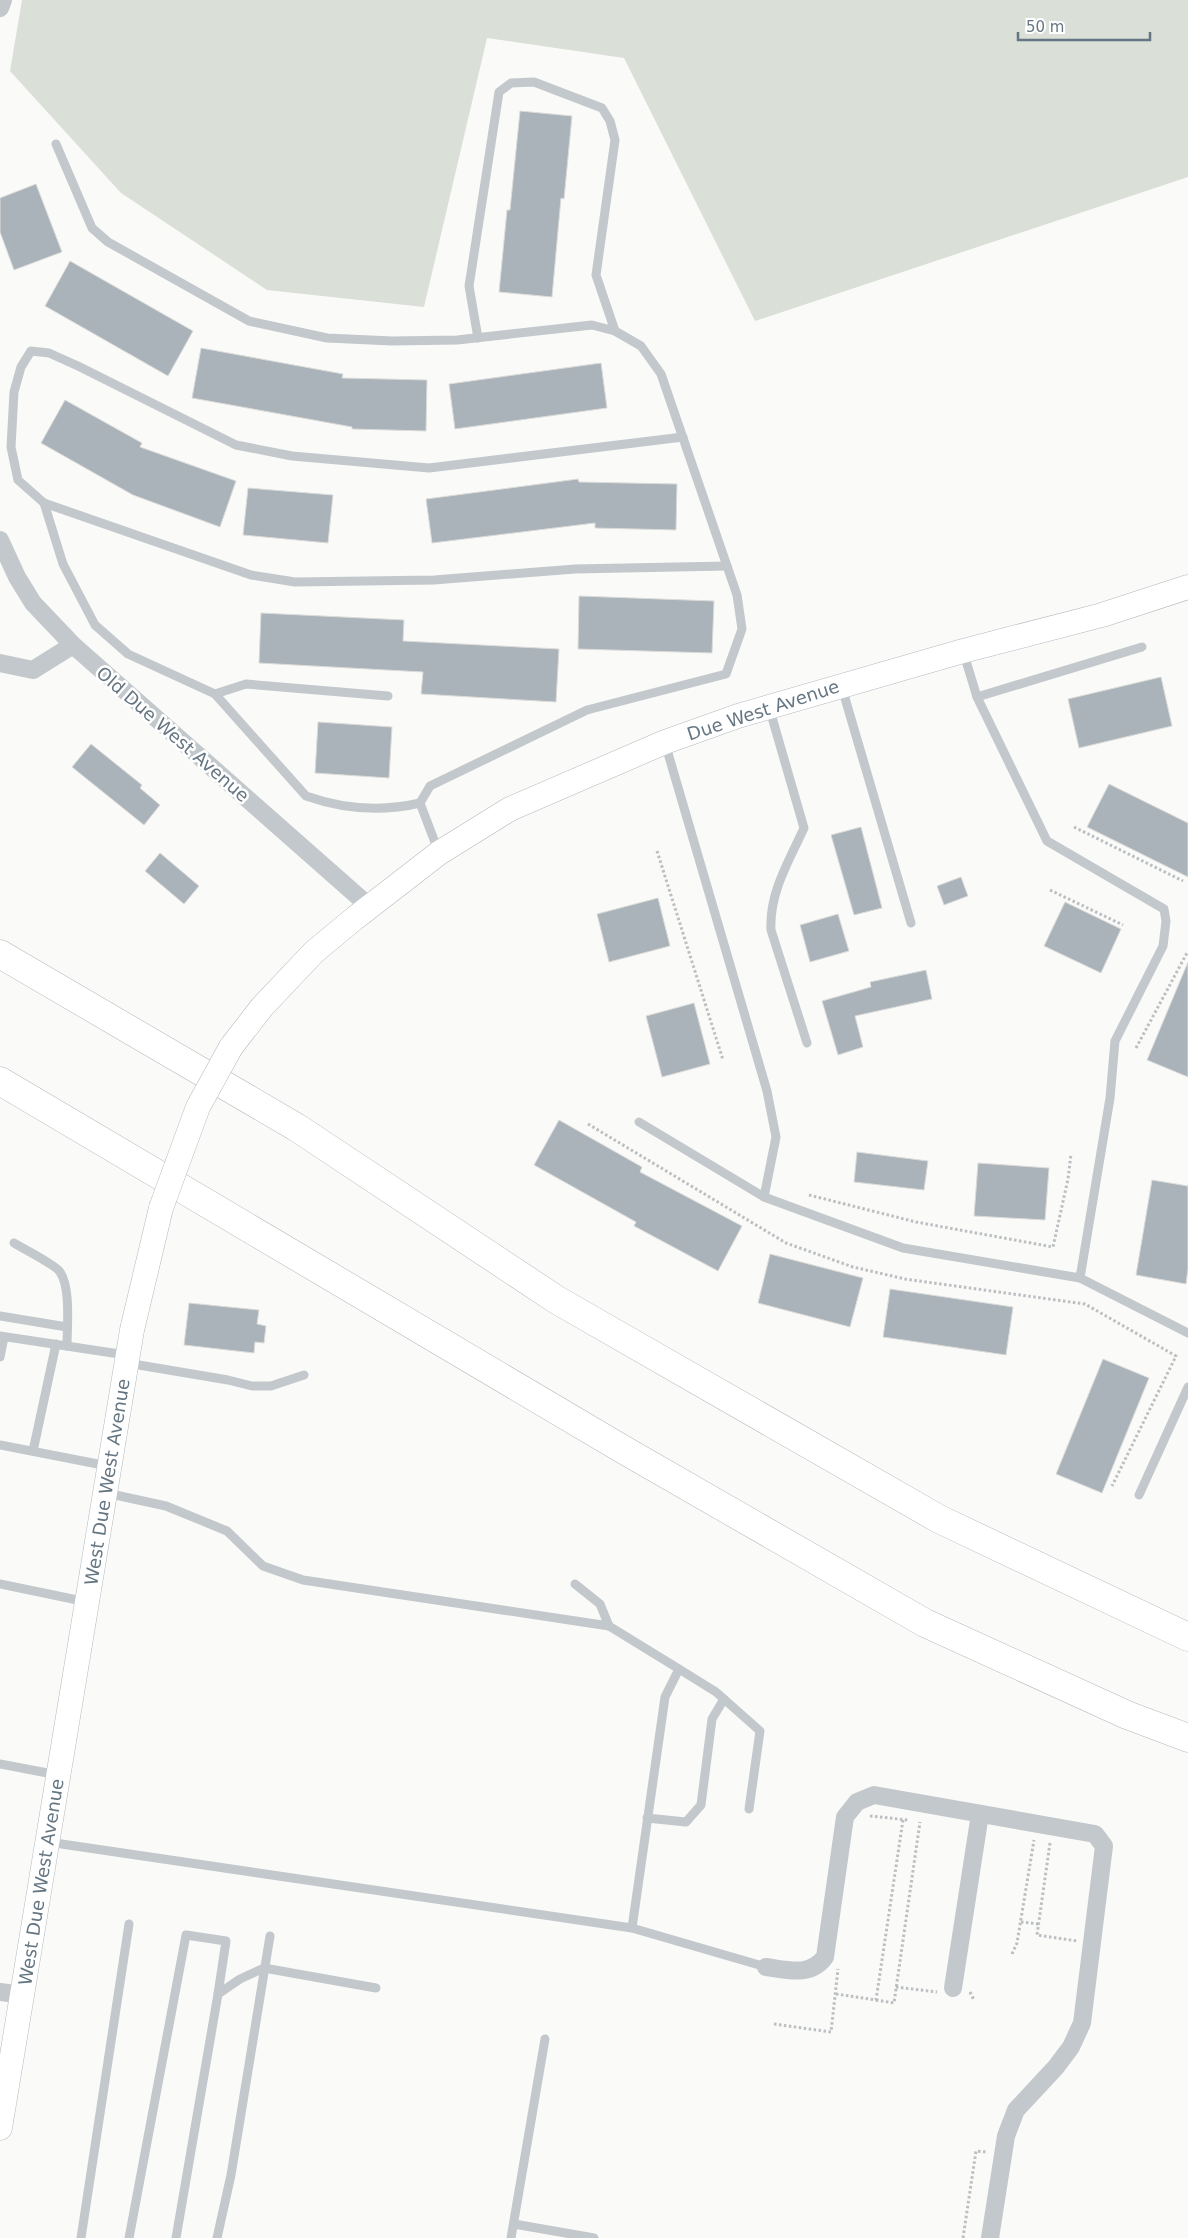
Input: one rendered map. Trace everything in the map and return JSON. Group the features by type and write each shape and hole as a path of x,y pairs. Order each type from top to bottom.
{"highway":[{"path":"0,954 296,1127 565,1304 938,1519 1188,1637"},
{"path":"0,1081 624,1450 924,1623 1127,1715 1188,1738"}],"main road":[{"name":"Due West Avenue","path":"370,907 439,853 510,809 665,742 769,707 963,651 1102,615 1188,587"},
{"name":"West Due West Avenue","path":"0,2128 11,1994 48,1842 127,1359 161,1208 198,1107 231,1047 262,1007 306,959 370,907"}],"street":[{"path":"0,8 3,0"},
{"name":"Old Due West Avenue","path":"0,540 17,577 33,603 73,645 370,907"},
{"path":"0,663 33,670 73,645"},
{"path":"766,1967 804,1972 820,1964 825,1957 845,1817 857,1802 874,1795 1096,1834 1104,1846 1082,2023 1071,2047 1016,2110 1006,2136 990,2238"},
{"path":"953,1988 980,1814"}],"lane":[{"path":"478,338 469,286 499,92 511,83 534,82 594,104 602,108 610,121 615,140 596,276 616,331"},
{"path":"44,503 63,564 94,625 128,654 215,694 306,796 324,802 362,808 395,809 420,803 430,786 587,710 726,674 742,629 737,595 661,374 642,346 616,331 592,325 457,340 401,341 327,338 249,321 108,242 92,228 56,144"},
{"path":"683,437 429,468 292,456 236,445 56,357 31,351 21,367 14,392 11,446 18,480 44,503 251,575 295,582 434,580 575,569 727,566"},
{"path":"977,697 1142,647"},
{"path":"963,651 977,697 1047,841 1164,909 1166,921 1163,946 1115,1041 1110,1098 1080,1278"},
{"path":"215,694 246,684 388,696"},
{"path":"841,686 911,923"},
{"path":"769,707 804,828 776,889 770,912 771,930 807,1043"},
{"path":"665,742 767,1092 776,1137 764,1197"},
{"path":"420,803 439,853"},
{"path":"639,1122 764,1197 903,1248 1080,1278 1188,1332"},
{"path":"14,1243 60,1271 65,1284 67,1346"},
{"path":"0,1316 67,1327"},
{"path":"0,1357 2,1337 67,1346 252,1386 271,1386 304,1375"},
{"path":"34,1451 56,1344"},
{"path":"1139,1495 1188,1387"},
{"path":"0,1445 110,1466"},
{"path":"105,1493 166,1506 227,1531 263,1566 303,1580 610,1626 724,1699 760,1731 749,1809"},
{"path":"0,1584 87,1602"},
{"path":"575,1584 600,1604 610,1626"},
{"path":"632,1928 665,1697 679,1669"},
{"path":"647,1818 686,1822 701,1805 712,1719 724,1699"},
{"path":"0,1764 58,1775"},
{"path":"48,1842 632,1928 766,1967"},
{"path":"81,2238 129,1924"},
{"path":"129,2238 186,1935 226,1941 176,2238"},
{"path":"217,2238 231,2175 270,1936"},
{"path":"218,1994 240,1979 264,1968 376,1988"},
{"path":"511,2238 546,2039"},
{"path":"514,2224 594,2238"}],"path":[{"path":"1074,827 1183,881"},
{"path":"657,851 722,1060"},
{"path":"1050,890 1122,925"},
{"path":"1136,1048 1188,951"},
{"path":"809,1195 916,1222 1053,1247 1068,1178 1071,1154"},
{"path":"1112,1486 1176,1356"},
{"path":"863,1816 929,1822"},
{"path":"876,2000 903,1820"},
{"path":"836,1994 894,2002 920,1822"},
{"path":"1025,1838 1057,1844"},
{"path":"1012,1954 1017,1943 1034,1839"},
{"path":"1050,1842 1037,1935 1081,1942"},
{"path":"1021,1922 1039,1924"},
{"path":"774,2024 831,2032 838,1966 833,1972"},
{"path":"896,1987 953,1988 974,2000"},
{"path":"963,2238 976,2150 991,2152"}],"shaded area":[{"path":"22,0 1188,0 1188,177 755,321 624,58 487,38 424,307 267,290 121,193 10,71"}],"building":[{"path":"520,111 572,116 564,199 561,198 552,297 499,292 507,210 510,210"},
{"path":"36,184 62,252 14,270 0,232 0,198"},
{"path":"70,261 193,331 168,376 45,306"},
{"path":"201,348 343,374 342,378 427,380 426,431 352,429 352,427 192,398"},
{"path":"601,363 607,408 455,429 449,384"},
{"path":"65,400 142,443 140,447 236,481 220,527 133,495 41,443"},
{"path":"578,479 579,482 677,484 676,530 595,528 595,523 432,543 426,499"},
{"path":"248,488 333,495 328,543 243,535"},
{"path":"579,596 714,601 712,653 578,649"},
{"path":"261,613 404,620 403,641 559,649 556,702 421,694 423,672 259,663"},
{"path":"1161,677 1172,726 1079,748 1068,699"},
{"path":"318,722 392,727 389,778 315,773"},
{"path":"91,744 142,785 140,788 160,805 144,825 72,767"},
{"path":"1109,784 1188,823 1188,877 1087,827"},
{"path":"861,827 882,908 854,915 831,835"},
{"path":"160,853 199,886 184,904 145,871"},
{"path":"961,877 968,896 944,905 937,886"},
{"path":"658,898 670,946 609,962 597,914"},
{"path":"1065,902 1121,929 1101,973 1044,946"},
{"path":"838,914 849,951 810,962 800,925"},
{"path":"1188,962 1188,1077 1147,1060"},
{"path":"926,970 932,999 855,1016 863,1047 838,1055 822,1001 871,987 870,982"},
{"path":"694,1003 710,1064 662,1077 646,1016"},
{"path":"559,1120 642,1167 640,1172 742,1226 718,1271 634,1226 636,1222 534,1165"},
{"path":"857,1152 928,1161 924,1190 854,1182"},
{"path":"978,1163 1049,1168 1045,1220 974,1216"},
{"path":"1152,1180 1188,1186 1188,1269 1186,1284 1136,1275"},
{"path":"770,1254 863,1278 850,1327 758,1303"},
{"path":"890,1289 1013,1307 1006,1355 883,1337"},
{"path":"189,1303 259,1310 257,1324 266,1326 264,1343 255,1342 254,1353 184,1345"},
{"path":"1103,1359 1149,1378 1102,1493 1056,1474"}]}
